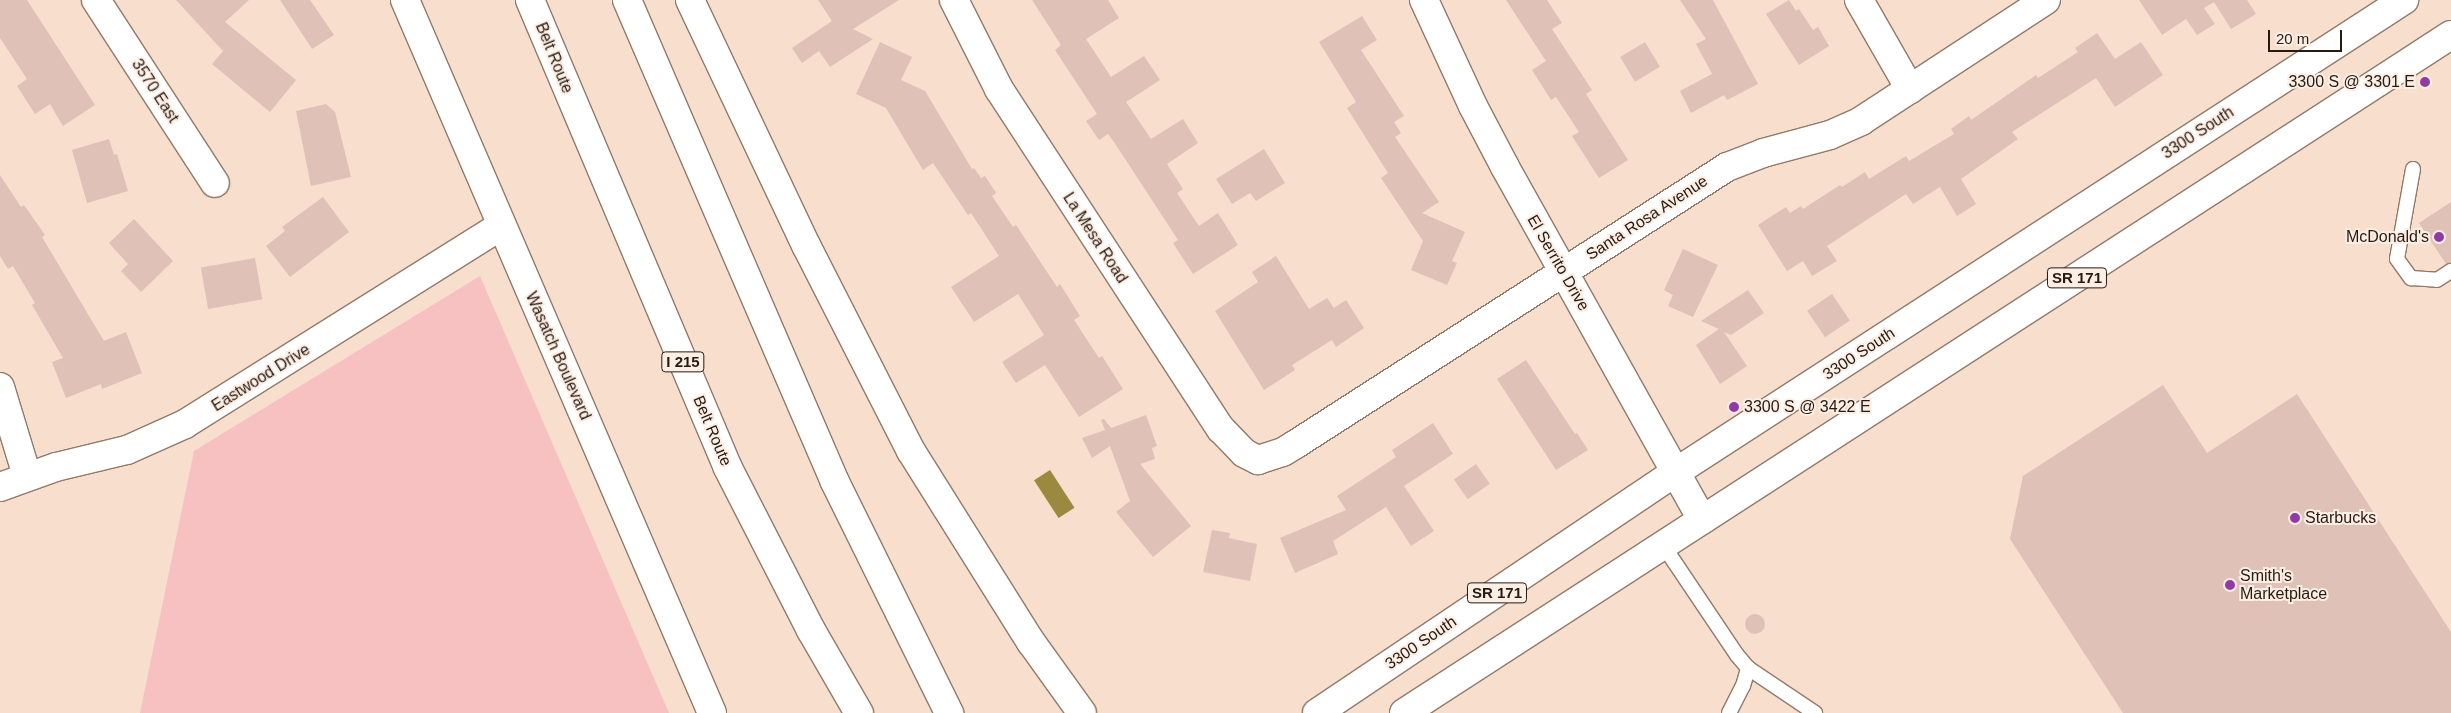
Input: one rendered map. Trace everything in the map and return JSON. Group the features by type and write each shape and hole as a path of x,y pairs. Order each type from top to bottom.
{"main road":[{"name":"3570 East","path":"96,0 215,183"},
{"name":"Wasatch Boulevard","path":"405,0 712,713"},
{"name":"Belt Route","path":"530,0 728,468 811,630 858,713"},
{"path":"627,0 835,482 949,713"},
{"path":"690,0 807,247 911,452 1031,642 1082,713"},
{"name":"La Mesa Road","path":"954,0 999,89 1221,429 1244,453 1258,460"},
{"name":"El Serrito Drive","path":"1424,0 1473,106 1563,272 1702,520"},
{"path":"1859,0 1910,89"},
{"name":"Santa Rosa Avenue","path":"1258,460 1277,455 1296,444 1727,167 1763,153 1830,135 1861,121 2046,0"},
{"name":"3300 South","path":"1317,713 1676,472 2404,0"},
{"name":"SR 171","path":"1404,713 2451,36"},
{"name":"Eastwood Drive","path":"0,487 27,476 127,450 185,424 501,226"},
{"path":"0,387 27,476"}],"lane":[{"path":"2413,169 2397,259 2411,278 2437,280 2451,271"},
{"path":"1663,545 1737,655 1748,668 1815,713"},
{"path":"1729,713 1743,686 1748,668"}],"shaded area":[{"path":"480,276 669,713 140,713 194,451"},
{"path":"1050,470 1075,508 1059,518 1034,480"}],"building":[{"path":"0,0 27,0 95,105 63,126 50,104 35,114 17,86 27,79 0,38"},
{"path":"176,0 249,0 225,22 296,80 270,112 212,64 223,51"},
{"path":"280,0 310,0 334,35 312,49"},
{"path":"818,0 899,0 853,29 873,39 830,67 819,51 802,63 792,48 832,21"},
{"path":"1032,0 1108,0 1119,18 1086,39 1111,77 1144,56 1160,80 1126,102 1151,139 1183,119 1198,143 1167,164 1183,189 1177,193 1199,226 1218,213 1238,245 1193,274 1173,243 1178,240 1116,145 1108,134 1099,140 1086,121 1097,114 1055,50 1061,45"},
{"path":"1506,0 1547,0 1562,23 1552,29 1592,90 1586,94 1628,160 1599,178 1572,136 1579,132 1556,97 1551,100 1532,70 1546,61"},
{"path":"1680,0 1713,0 1758,84 1727,100 1724,95 1691,113 1680,91 1712,74 1696,44 1706,39"},
{"path":"1789,0 1796,11 1799,9 1813,30 1818,27 1829,46 1799,65 1766,14"},
{"path":"2139,0 2247,0 2256,14 2231,29 2214,2 2204,8 2215,24 2197,35 2186,19 2162,35"},
{"path":"1362,16 1377,40 1361,50 1404,116 1394,122 1401,133 1395,137 1439,202 1422,213 1465,232 1452,261 1457,263 1447,285 1411,270 1423,241 1381,178 1388,173 1347,108 1356,102 1319,42"},
{"path":"2097,33 2115,59 2141,42 2163,75 2115,107 2096,78 2012,132 2018,139 1961,179 1976,204 1957,216 1940,187 1913,204 1906,194 1827,246 1837,261 1812,276 1803,261 1787,271 1758,225 1786,207 1790,213 1801,206 1803,209 1840,185 1842,187 1865,172 1869,179 1906,156 1909,161 1954,134 1951,129 1969,116 1971,120 2036,75 2038,78 2078,52 2075,48"},
{"path":"880,42 912,57 901,80 925,91 972,169 974,168 981,178 985,176 996,193 992,196 1013,227 1016,225 1057,287 1060,284 1080,316 1074,320 1099,358 1102,356 1123,389 1079,417 1045,365 1016,383 1002,362 1044,335 1018,294 974,322 951,287 999,256 971,213 968,215 933,163 923,170 886,108 856,94"},
{"path":"1645,42 1660,67 1635,82 1620,57"},
{"path":"326,104 335,112 351,177 311,186 296,111"},
{"path":"109,139 114,155 117,154 128,191 87,203 72,150"},
{"path":"1264,149 1285,183 1256,201 1250,193 1232,204 1216,179"},
{"path":"0,175 21,207 24,205 45,235 42,237 104,341 126,332 142,373 102,389 101,384 66,398 52,362 63,358 32,305 35,303 13,266 8,269 0,256"},
{"path":"323,197 349,232 290,277 266,246 285,231 282,227"},
{"name":"McDonald's","path":"2451,202 2451,262 2446,264 2419,223"},
{"path":"134,219 173,261 141,292 121,271 128,264 109,243"},
{"path":"1683,249 1718,265 1693,317 1668,306 1673,295 1664,290"},
{"path":"1276,256 1309,309 1327,298 1334,308 1346,300 1364,328 1336,347 1332,340 1292,365 1295,370 1264,390 1215,311 1258,282 1252,272"},
{"path":"255,258 262,299 208,309 201,268"},
{"path":"1748,290 1764,313 1731,335 1724,332 1747,366 1720,384 1696,345 1719,329 1701,321"},
{"path":"1832,294 1850,321 1825,337 1807,311"},
{"path":"1526,360 1575,434 1577,433 1588,450 1556,470 1497,379"},
{"name":"Smith's Marketplace","path":"2163,385 2207,453 2297,394 2451,632 2451,713 2123,713 2010,539 2023,476"},
{"path":"1146,415 1157,446 1152,448 1155,459 1140,464 1191,526 1153,557 1116,512 1130,501 1110,446 1092,458 1082,438 1105,430 1101,420 1104,419 1111,428"},
{"path":"1433,423 1453,454 1404,486 1434,531 1411,546 1386,507 1333,541 1338,554 1295,573 1280,538 1346,510 1337,496 1396,457 1392,450"},
{"path":"1476,464 1490,484 1468,499 1454,479"},
{"path":"1212,530 1230,533 1229,538 1257,544 1250,581 1203,572"},
{"path":"1755,614 1762,617 1765,624 1762,631 1755,634 1748,631 1745,624 1748,617"}],"place":[{"name":"3300 S @ 3301 E","path":"2425,82"},
{"name":"McDonald's","path":"2439,237"},
{"name":"3300 S @ 3422 E","path":"1734,407"},
{"name":"Starbucks","path":"2295,518"},
{"name":"Smith's Marketplace","path":"2230,585"}]}
